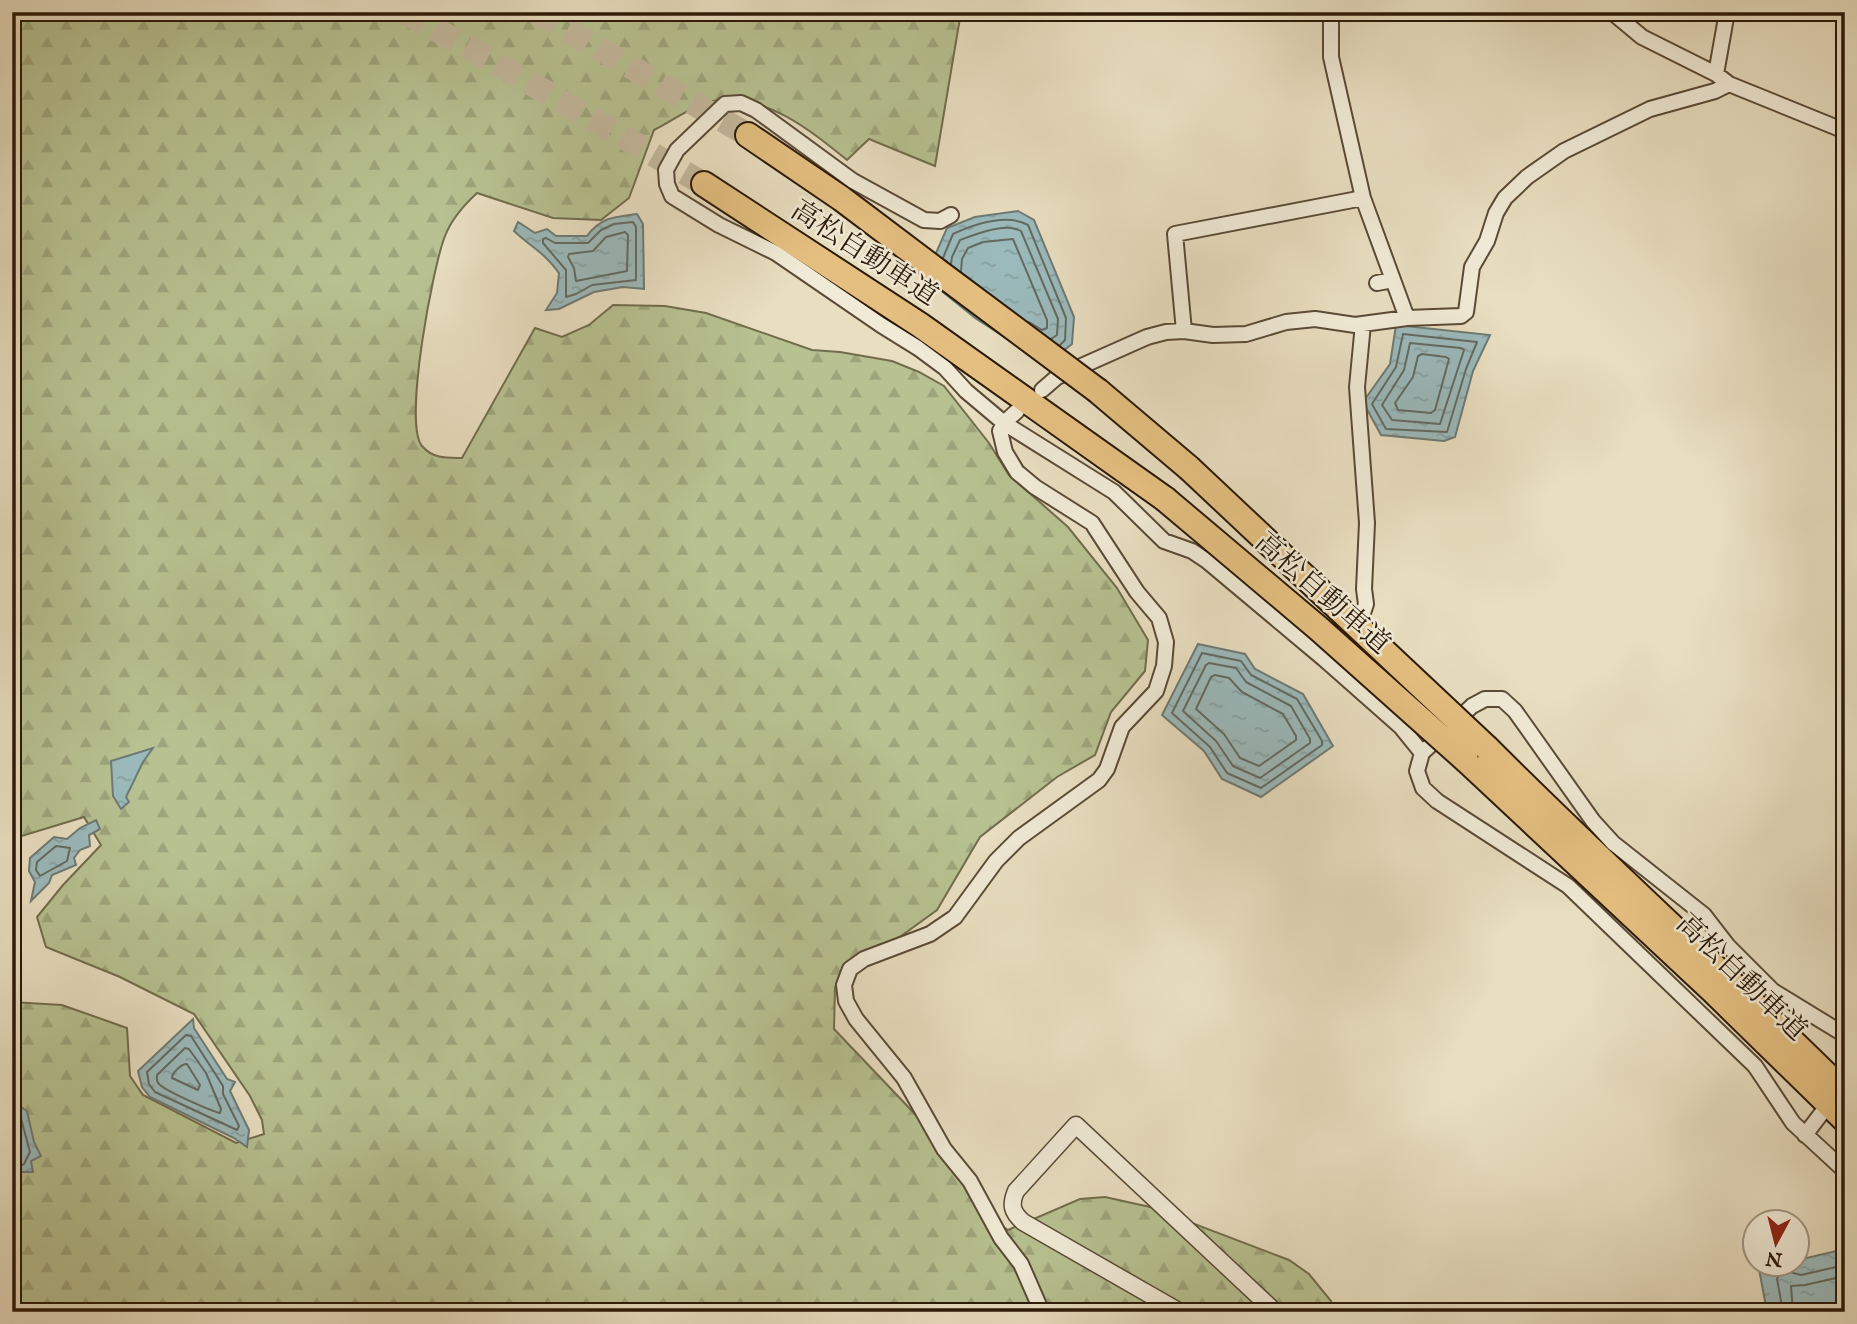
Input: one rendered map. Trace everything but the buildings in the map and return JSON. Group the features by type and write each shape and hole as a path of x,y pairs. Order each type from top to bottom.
{"highway":[{"name":"高松自動車道","path":"748,135 842,200 1098,391 1189,468 1712,990 1845,1119"},
{"name":"高松自動車道","path":"704,184 920,326 1165,499 1592,852 1729,978 1845,1093"},
{"path":"1729,978 1845,1077"}],"street":[{"path":"1331,12 1331,57 1363,198 1407,318"},
{"path":"1612,12 1642,37 1716,74 1729,84 1845,131"},
{"path":"1716,74 1727,12"},
{"path":"1042,390 1057,377 1147,337 1166,332 1246,334 1286,322 1315,319 1363,324 1407,318 1461,316 1466,312 1472,267 1487,241 1496,213 1505,198 1535,171 1564,151 1650,109 1715,91 1729,84"},
{"path":"951,215 940,221 924,220 853,181 756,110 741,103 724,104 677,150 666,170 667,184 672,196 719,225 776,253 918,348 945,368 966,391 1004,423 1114,492 1164,541 1192,551 1207,561 1401,727 1422,753"},
{"path":"1184,331 1175,234 1363,198"},
{"path":"1377,283 1393,280"},
{"path":"1324,659 1362,616 1366,604 1364,589 1367,523 1357,387 1363,324"},
{"path":"1017,411 1004,423 1000,431 1005,452 1017,472 1035,487 1092,523 1138,592 1159,618 1166,642 1164,666 1156,691 1122,727 1107,769 1099,780 1019,838 996,861 955,918 930,934 864,959 850,969 844,985 846,1001 856,1019 905,1078 944,1149 970,1181 1001,1238 1021,1264 1042,1312"},
{"path":"1845,1035 1773,991 1755,975 1695,907 1613,843 1593,821 1515,711 1502,699 1485,699 1472,706 1422,753 1417,771 1423,788 1437,801 1568,886 1755,1066 1793,1123 1845,1171"},
{"path":"1805,1135 1821,1114"},
{"path":"1180,1312 1023,1222 1013,1212 1011,1201 1016,1191 1076,1125 1269,1307"}],"green space":[{"path":"12,12 961,12 935,166 869,139 847,160 802,126 768,108 750,102 712,101 691,109 654,130 629,198 601,220 553,218 477,193 451,223 440,253 422,344 416,408 417,432 422,446 431,453 440,457 462,458 535,328 562,337 589,325 613,305 665,306 706,313 812,350 892,361 944,386 989,443 1009,475 1068,527 1117,588 1148,640 1145,671 1111,712 1095,755 1057,777 980,837 937,910 835,987 834,1029 934,1134 991,1219 1008,1230 1080,1199 1105,1197 1150,1207 1289,1260 1309,1274 1331,1301 1335,1312 12,1312 12,1002 62,1005 127,1028 130,1076 143,1095 236,1143 264,1134 262,1120 250,1096 194,1014 120,977 46,947 37,917 101,845 84,817 12,839"}],"water":[{"path":"1018,211 1034,220 1074,317 1072,344 1063,351 1040,360 975,318 933,284 936,253 947,228 975,217"},
{"path":"637,214 643,224 644,289 623,287 594,292 559,309 546,310 557,293 559,273 543,255 514,231 518,222 535,233 547,229 556,236 587,236 603,221"},
{"path":"1396,325 1490,335 1473,371 1455,437 1444,441 1381,435 1363,402 1390,364"},
{"path":"1198,644 1245,654 1255,669 1303,694 1333,746 1261,797 1222,779 1204,751 1162,715"},
{"path":"153,748 126,797 129,802 121,809 113,796 111,761"},
{"path":"96,820 100,829 89,835 90,846 80,850 74,858 76,865 52,875 49,883 31,901 35,882 29,871 30,858 54,837 67,839"},
{"path":"193,1019 194,1028 227,1079 235,1082 230,1091 249,1130 247,1147 150,1097 142,1087 138,1071"},
{"path":"12,1101 27,1111 34,1142 41,1156 31,1161 33,1172 21,1172 20,1178 12,1179"},
{"path":"1845,1249 1845,1312 1767,1312 1761,1278 1812,1278 1812,1257"}],"tunnel":[{"path":"403,12 704,184"},
{"path":"536,12 748,135"}]}
